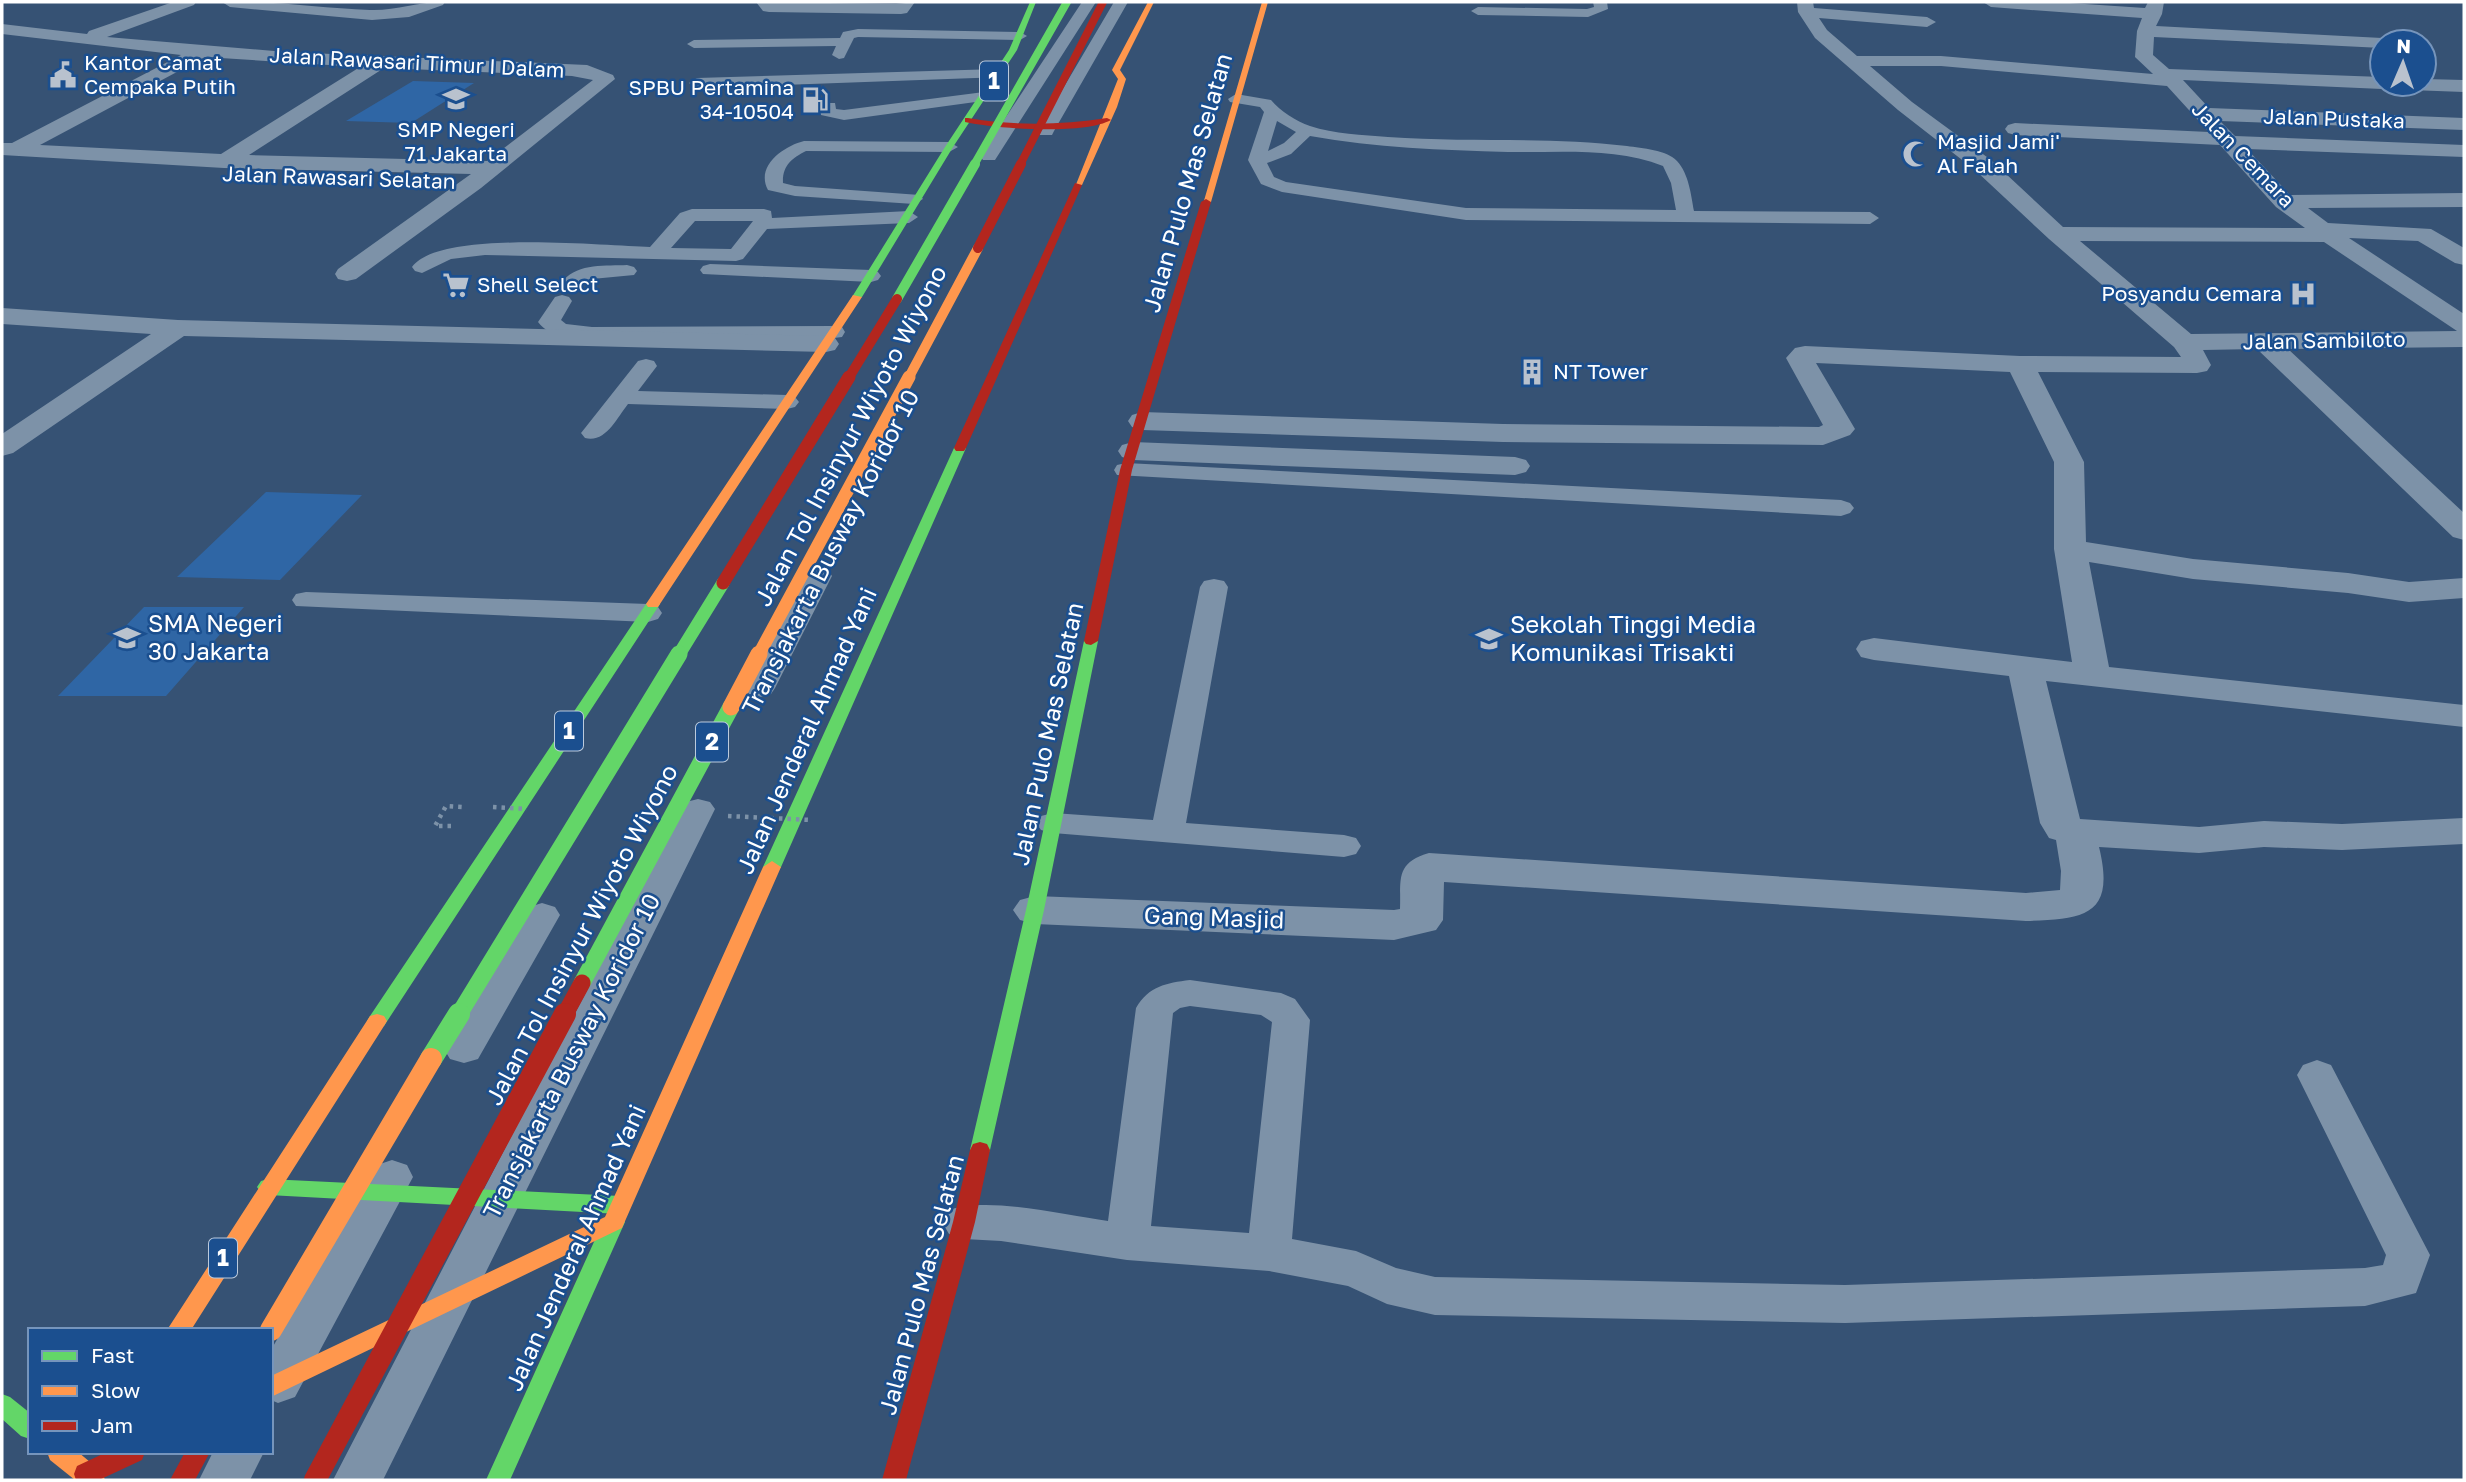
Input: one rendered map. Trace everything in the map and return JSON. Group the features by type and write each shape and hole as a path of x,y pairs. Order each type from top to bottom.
{"main road":[{"name":"1","path":"179,1328 268,1187 909,217 949,147 1020,36 1032,4 1048,2"},
{"name":"Jalan Tol Insinyur Wiyoto Wiyono","path":"272,1328 470,993 888,315 1067,2"},
{"name":"Jalan Tol Insinyur Wiyoto Wiyono","path":"315,1480 993,220 1103,2"},
{"name":"Jalan Jenderal Ahmad Yani","path":"498,1480 1107,120 1122,79 1116,71 1151,2"},
{"path":"1158,26 1168,2"},
{"name":"Jalan Pulo Mas Selatan","path":"894,1480 964,1222 1035,910 1129,460 1265,2"},
{"path":"1122,79 1138,70"},
{"path":"968,120 1006,128 1046,129 1107,120"},
{"path":"268,1187 620,1205"},
{"path":"273,1389 611,1224"},
{"path":"2,1405 28,1426"},
{"path":"61,1454 87,1478"},
{"path":"87,1478 99,1454"},
{"path":"87,1478 129,1454"},
{"path":"182,1480 197,1454"}],"street":[{"name":"Jalan Rawasari Timur I Dalam","path":"81,39 188,2"},
{"name":"Jalan Rawasari Timur I Dalam","path":"230,2 372,15 409,12 437,2"},
{"path":"764,2 769,7 901,9 907,2"},
{"path":"1928,2 1927,22 1941,61"},
{"path":"1991,2 2152,15 2368,41"},
{"path":"1805,7 1927,22"},
{"path":"1142,421 1503,433 1823,436 1840,429 1800,358 1805,354 2020,364 2197,365 2183,342 2057,234 1983,165 1905,106 1821,34 1805,7"},
{"name":"Jalan Cemara","path":"2152,15 2144,57 2170,77 2284,202 2384,274 2464,325"},
{"name":"Jalan Rawasari Timur I Dalam","path":"2,29 200,52 378,64 572,70 587,71 606,79 482,175"},
{"path":"13,46 37,34"},
{"path":"1821,34 1846,36"},
{"path":"7,154 200,52"},
{"path":"1853,61 1941,61 2170,77 2368,83"},
{"name":"Jalan Rawasari Selatan","path":"206,174 378,64"},
{"path":"2438,85 2464,86"},
{"name":"Jalan Pustaka","path":"2203,114 2464,124"},
{"path":"2015,130 2464,151"},
{"name":"Jalan Rawasari Selatan","path":"7,154 226,161 482,175"},
{"name":"Jalan Rawasari Selatan","path":"7,154 206,174 482,175"},
{"name":"Jalan Rawasari Selatan","path":"347,274 482,175"},
{"path":"2284,202 2464,200"},
{"path":"2057,234 2423,234 2460,270"},
{"path":"2384,274 2424,275"},
{"path":"2,316 178,328 830,338"},
{"path":"2,447 178,328"},
{"name":"Jalan Sambiloto","path":"2183,342 2464,339"},
{"path":"2266,343 2464,530"},
{"path":"2020,364 2069,462 2070,549 2092,676"},
{"path":"1129,460 1515,466"},
{"path":"2070,549 2193,569 2348,583 2409,592 2464,588"},
{"path":"1874,649 2092,676 2464,716"},
{"path":"2025,668 2060,823 2064,829 2199,840 2264,834 2342,837 2464,831"},
{"name":"Gang Masjid","path":"1035,910 1394,925 1421,920 1423,870 1429,867 2025,907 2070,904 2080,894 2083,881 2075,832"}],"lane":[{"path":"273,1389 503,982 1006,128 1090,2"},
{"name":"Transjakarta Busway Koridor 10","path":"358,1480 499,1198 1046,129 1121,2"},
{"path":"1478,12 1588,13 1598,12 1600,2"},
{"path":"825,80 848,35 858,33 925,45 1020,36"},
{"path":"694,44 839,53"},
{"path":"904,77 925,45"},
{"path":"697,83 904,77 991,85"},
{"path":"782,93 835,98 827,112 844,115 991,85"},
{"path":"1236,100 1265,103 1272,112 1305,130 1362,140 1609,149 1647,154 1670,163 1680,183 1686,217"},
{"path":"1272,112 1257,160 1267,180 1282,187 1466,214 1870,218"},
{"path":"1257,160 1287,151 1305,130"},
{"path":"919,200 794,191 774,186 773,180 780,160 804,146 949,147"},
{"path":"422,267 438,256 455,251 485,249 655,254 736,255 761,224 764,215 692,215 687,217 655,254"},
{"path":"761,224 909,217"},
{"path":"574,280 588,273 678,269 871,276"},
{"path":"562,301 549,322 560,330 830,338"},
{"path":"593,433 646,366"},
{"path":"622,397 787,402"},
{"path":"1129,460 1841,508"},
{"path":"1168,831 1214,587"},
{"path":"306,600 648,613"},
{"path":"1053,823 1344,846"},
{"path":"1127,1242 1155,1008 1168,996 1189,993 1268,1002 1282,1009 1291,1020 1269,1253"},
{"path":"964,1222 1001,1224 1127,1242 1269,1253 1356,1269 1387,1285 1435,1296 1845,1304 2365,1287 2400,1280 2408,1255 2317,1075"},
{"path":"224,1480 239,1454"}],"shaded area":[{"path":"413,81 474,83 411,123 346,121"},
{"path":"266,492 362,495 280,580 177,577"},
{"path":"144,607 244,607 166,696 58,696"}],"traffic: fast":[{"path":"857,297 949,147 1013,50 1033,2"},
{"path":"897,299 1067,2"},
{"path":"772,867 960,448"},
{"path":"431,1059 723,583"},
{"path":"377,1021 653,604"},
{"path":"980,1150 1035,910 1091,641"},
{"path":"582,983 731,707"},
{"path":"268,1187 620,1205"},
{"path":"498,1480 614,1222"},
{"path":"2,1405 28,1426"}],"traffic: slow":[{"path":"1078,185 1113,107 1122,79 1116,70 1151,2"},
{"path":"1206,202 1265,2"},
{"path":"731,707 978,248"},
{"path":"653,604 857,297"},
{"path":"614,1222 772,867"},
{"path":"179,1328 377,1021"},
{"path":"272,1328 431,1059"},
{"path":"273,1386 611,1224"},
{"path":"61,1454 93,1480"}],"traffic: jam":[{"path":"978,248 1103,2"},
{"path":"968,120 1037,127 1107,120"},
{"path":"960,448 1078,185"},
{"path":"1091,641 1126,470 1206,202"},
{"path":"723,583 897,299"},
{"path":"315,1480 582,983"},
{"path":"894,1480 964,1222 980,1150"},
{"path":"86,1474 129,1454"},
{"path":"182,1480 197,1454"}],"place":[{"name":"Kantor Camat Cempaka Putih","path":"63,75"},
{"name":"SMP Negeri 71 Jakarta","path":"456,99"},
{"name":"SPBU Pertamina 34-10504","path":"815,100"},
{"name":"Masjid Jami' Al Falah","path":"1916,154"},
{"name":"Shell Select","path":"456,285"},
{"name":"Posyandu Cemara","path":"2303,294"},
{"name":"NT Tower","path":"1532,372"},
{"name":"SMA Negeri 30 Jakarta","path":"127,638"},
{"name":"Sekolah Tinggi Media Komunikasi Trisakti","path":"1489,639"}]}
